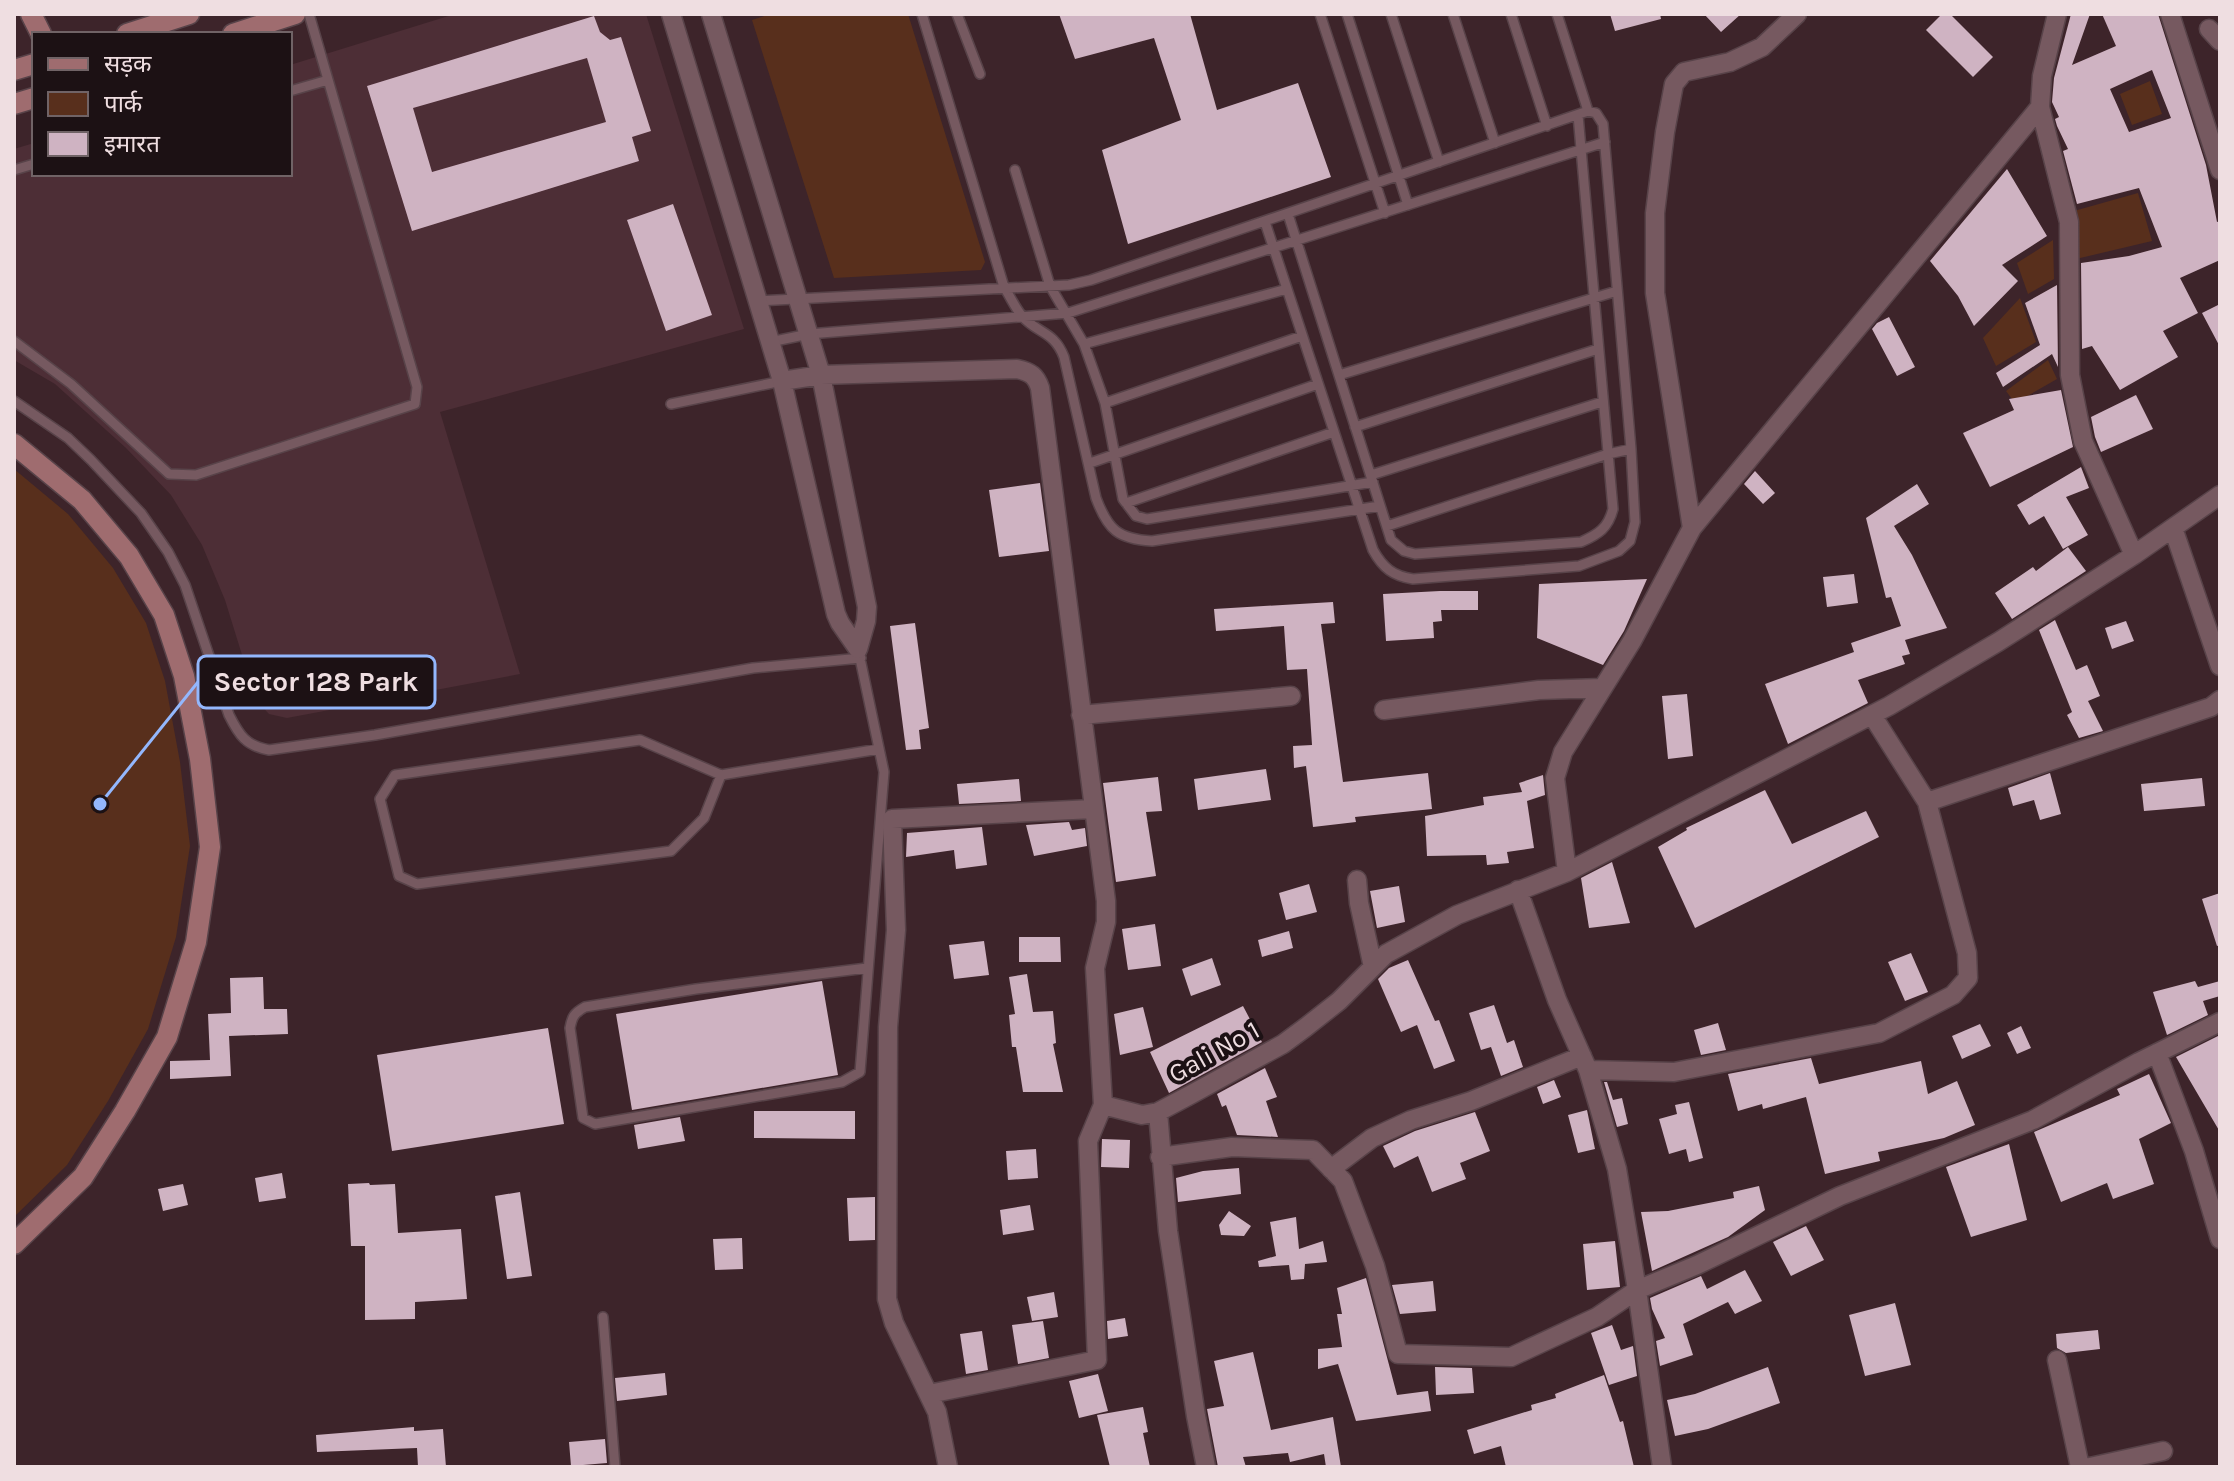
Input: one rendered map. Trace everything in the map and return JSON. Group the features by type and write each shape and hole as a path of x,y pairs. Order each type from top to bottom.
{"main road":[{"path":"31,14 40,32"},
{"path":"133,32 189,14"},
{"path":"239,32 295,14"},
{"path":"14,444 82,500 129,556 164,615 187,690 200,759 210,847 196,942 167,1037 83,1177 14,1244"}],"street":[{"path":"671,14 782,381 836,614 859,654"},
{"path":"1692,528 1655,293 1655,213 1669,108 1674,84 1684,72 1744,57 1762,47 1797,14"},
{"path":"2057,14 2042,76 2041,111 2069,222 2068,338 2075,414 2090,460 2134,555"},
{"path":"2170,14 2220,170"},
{"path":"716,15 821,375 867,607 859,654"},
{"path":"1567,872 1555,778 1563,752 1632,641 1692,528 2041,111"},
{"path":"782,381 821,375 1017,369 1029,372 1037,378 1062,550 1106,911 1095,968 1103,1105 1088,1141 1097,1360 929,1394"},
{"name":"Gali No 1","path":"1103,1105 1142,1115 1158,1112 1283,1044 1339,1001 1386,954 1457,915 1567,872 1872,715 1998,642 2134,555 2220,495"},
{"path":"2173,528 2220,666"},
{"path":"1384,710 1539,690 1602,688"},
{"path":"1081,715 1291,696"},
{"path":"1927,802 2211,707 2220,700"},
{"path":"1331,1169 1372,1138 1411,1120 1585,1063 1674,1072 1879,1033 1953,995 1968,978 1967,953 1927,802 1872,715"},
{"path":"948,1467 937,1412 894,1323 887,1299 888,1027 896,930 892,819 1093,809"},
{"path":"1357,880 1373,967"},
{"path":"1518,890 1557,1000 1585,1063 1617,1169 1662,1467"},
{"path":"1160,1157 1232,1147 1313,1150 1343,1181 1375,1266 1398,1354 1511,1357 1597,1317 1637,1290 1697,1265 1840,1196 2033,1120 2220,1022"},
{"path":"2157,1053 2194,1151 2220,1239"},
{"path":"1158,1112 1170,1245 1206,1467"},
{"path":"2057,1360 2080,1467"},
{"path":"2090,1467 2163,1451"}],"lane":[{"path":"14,341 71,384 169,474 196,475 415,404 417,387 309,14"},
{"path":"922,14 1004,287 1022,316 1059,344 1096,498 1113,530 1130,540 1152,541 1380,506"},
{"path":"957,14 980,74"},
{"path":"1320,14 1385,213"},
{"path":"1347,14 1408,205"},
{"path":"1391,14 1439,162"},
{"path":"1453,14 1495,143"},
{"path":"1511,14 1547,126"},
{"path":"1288,214 1391,540 1404,551 1415,554 1581,542 1597,535 1609,524 1613,509 1581,148 1583,113 1557,14"},
{"path":"292,90 328,80"},
{"path":"757,301 1069,285 1091,280 1583,113 1601,118 1605,142 1631,449 1635,522 1630,541 1619,551 1579,566 1413,579 1399,577 1382,566 1373,550 1265,222"},
{"path":"770,342 809,334 1068,313 1605,142"},
{"path":"1015,170 1050,286 1084,344 1105,403 1126,503 1136,516 1147,519 1352,485 1602,402"},
{"path":"1084,344 1287,289"},
{"path":"1339,375 1617,291"},
{"path":"1105,403 1302,336"},
{"path":"1355,427 1598,349"},
{"path":"671,404 782,381"},
{"path":"1090,463 1318,384"},
{"path":"14,401 68,438 141,513 168,552 185,585 229,715 239,734 252,747 269,750 375,735 753,668 859,654 884,772 860,1072 842,1082 595,1124 583,1118 570,1028 577,1011 585,1007 696,989 867,968"},
{"path":"1126,503 1334,432"},
{"path":"1387,526 1631,449"},
{"path":"721,775 704,818 671,851 417,884 399,876 380,799 395,775 640,740 721,775 879,749"},
{"path":"603,1317 615,1467"}],"shaded area":[{"path":"455,14 646,14 744,329 440,412 520,674 287,718 269,714 256,700 225,600 202,545 171,495 126,448 55,384 14,360 14,149 32,144 32,176 292,176 292,64"}],"green space":[{"path":"771,14 908,14 985,262 981,270 834,278 752,20"},
{"path":"2150,81 2162,114 2132,125 2120,94"},
{"path":"2138,193 2152,241 2076,259 2074,211"},
{"path":"2053,240 2054,279 2028,294 2017,263"},
{"path":"2020,298 2036,342 1996,366 1983,338"},
{"path":"2048,360 2057,379 2015,403 2006,391"},
{"path":"14,469 68,514 113,568 146,623 165,681 180,762 190,846 176,937 148,1029 108,1101 67,1165 14,1217"}],"building":[{"path":"1059,14 1190,14 1217,110 1298,83 1331,177 1128,244 1102,150 1181,120 1154,38 1075,59"},
{"path":"1610,14 1660,14 1661,19 1615,31"},
{"path":"1704,14 1741,14 1721,32"},
{"path":"1942,14 1950,14 1993,57 1973,77 1926,30"},
{"path":"2071,14 2090,14 2072,65 2116,46 2102,14 2158,14 2206,165 2217,222 2220,221 2220,260 2180,278 2198,313 2163,331 2178,357 2120,390 2092,346 2082,349 2081,263 2129,256 2162,247 2139,188 2077,204 2063,151 2068,149 2055,119 2059,117 2052,102 2054,78","holes":["2152,70 2171,118 2129,132 2110,89"]},
{"path":"594,16 600,32 610,40 621,37 651,131 632,137 639,161 412,231 367,86","holes":["587,58 606,122 432,172 413,108"]},
{"path":"2007,169 2047,236 2002,265 2018,281 1974,326 1958,296 1930,261"},
{"path":"673,204 712,315 666,331 627,220"},
{"path":"2057,285 2058,367 2052,354 2003,387 1996,373 2040,345 2025,303"},
{"path":"2220,304 2220,347 2202,313"},
{"path":"1889,317 1915,367 1897,376 1872,329"},
{"path":"2061,390 2073,447 1990,487 1963,433 2014,410 2009,399"},
{"path":"2136,395 2153,429 2101,452 2091,417"},
{"path":"2081,467 2089,488 2066,497 2088,535 2063,549 2044,516 2029,525 2017,505"},
{"path":"1755,471 1775,493 1763,504 1744,484"},
{"path":"1040,483 1049,551 999,557 989,490"},
{"path":"1917,484 1929,504 1894,526 1912,555 1947,628 1905,640 1910,654 1902,656 1905,664 1858,680 1868,703 1788,744 1765,684 1854,652 1851,643 1901,626 1891,597 1886,598 1866,518"},
{"path":"2068,547 2086,571 2012,619 1995,593 2033,567 2036,571"},
{"path":"1854,574 1858,603 1827,607 1823,577"},
{"path":"1647,579 1624,631 1603,665 1537,638 1539,584"},
{"path":"1478,591 1478,610 1441,610 1442,621 1433,622 1434,638 1386,641 1383,594"},
{"path":"1333,602 1335,623 1321,624 1343,782 1428,773 1432,809 1355,817 1356,822 1313,827 1306,766 1294,768 1293,746 1312,745 1307,669 1287,670 1284,626 1216,631 1214,609"},
{"path":"2055,620 2076,670 2087,665 2100,696 2088,701 2103,731 2079,738 2067,715 2072,712 2039,630"},
{"path":"2126,621 2134,641 2112,649 2105,628"},
{"path":"915,623 929,728 919,730 921,749 906,750 890,626"},
{"path":"1687,694 1693,756 1668,759 1662,696"},
{"path":"1266,769 1271,800 1198,810 1194,779"},
{"path":"2050,773 2061,814 2040,820 2034,800 2013,806 2008,788"},
{"path":"1543,775 1545,795 1527,801 1534,848 1507,852 1509,863 1487,865 1486,855 1427,856 1425,816 1484,805 1483,797 1522,792 1519,783"},
{"path":"1158,777 1162,811 1146,812 1156,876 1116,882 1103,783"},
{"path":"2202,778 2205,806 2144,811 2141,784"},
{"path":"1019,779 1021,801 959,804 957,784"},
{"path":"1765,790 1792,844 1866,811 1879,837 1695,928 1658,847 1686,828"},
{"path":"1069,822 1072,830 1085,828 1087,846 1034,856 1026,825"},
{"path":"982,827 987,865 956,869 954,850 906,857 907,833"},
{"path":"1612,862 1630,923 1589,928 1581,878"},
{"path":"1309,884 1317,912 1286,920 1279,893"},
{"path":"1399,886 1405,922 1377,928 1370,891"},
{"path":"2220,893 2220,945 2217,946 2202,899"},
{"path":"1155,924 1161,966 1128,970 1122,929"},
{"path":"1289,931 1293,948 1262,957 1258,940"},
{"path":"1019,937 1060,937 1061,962 1019,962"},
{"path":"984,941 989,975 954,979 949,945"},
{"path":"1911,953 1928,992 1905,1001 1888,962"},
{"path":"1212,958 1221,985 1191,996 1182,969"},
{"path":"1408,960 1435,1021 1439,1020 1455,1061 1434,1069 1417,1025 1401,1032 1378,979 1389,968"},
{"path":"1027,974 1033,1012 1053,1011 1056,1043 1053,1044 1063,1092 1023,1092 1016,1047 1012,1047 1009,1015 1015,1014 1009,977"},
{"path":"263,977 264,1009 287,1009 288,1034 229,1036 231,1076 170,1079 170,1061 210,1060 208,1014 231,1013 230,978"},
{"path":"822,981 838,1075 632,1110 616,1014"},
{"path":"2195,981 2198,987 2220,981 2220,996 2203,1001 2208,1015 2167,1035 2153,992"},
{"path":"1494,1005 1507,1043 1514,1040 1523,1067 1501,1076 1491,1047 1481,1050 1469,1013"},
{"path":"1243,1006 1262,1042 1169,1093 1150,1052"},
{"path":"1143,1007 1153,1047 1120,1055 1114,1014"},
{"path":"1718,1023 1726,1050 1701,1055 1694,1030"},
{"path":"1980,1024 1991,1046 1962,1059 1952,1036"},
{"path":"2021,1026 2031,1048 2017,1054 2007,1033"},
{"path":"548,1028 564,1124 392,1151 377,1055"},
{"path":"2220,1035 2220,1132 2176,1057"},
{"path":"1811,1058 1819,1084 1921,1061 1928,1094 1957,1081 1975,1125 1944,1138 1878,1152 1880,1161 1825,1174 1806,1097 1763,1109 1762,1104 1738,1111 1728,1074"},
{"path":"1265,1068 1277,1097 1266,1101 1278,1137 1237,1135 1226,1105 1222,1107 1217,1094"},
{"path":"2149,1074 2171,1123 2139,1139 2154,1184 2113,1199 2107,1183 2061,1202 2034,1132 2120,1095 2117,1089"},
{"path":"1554,1080 1561,1097 1543,1104 1537,1087"},
{"path":"1604,1082 1607,1082 1613,1100 1622,1098 1628,1124 1617,1127"},
{"path":"1689,1102 1703,1158 1689,1162 1686,1149 1669,1154 1659,1119 1677,1114 1675,1105"},
{"path":"1587,1110 1595,1149 1578,1153 1568,1115"},
{"path":"754,1111 855,1111 855,1139 754,1138"},
{"path":"1475,1112 1490,1151 1460,1163 1466,1179 1432,1192 1418,1156 1394,1168 1383,1146 1415,1131"},
{"path":"680,1117 685,1141 638,1149 634,1125"},
{"path":"1102,1139 1130,1140 1129,1168 1101,1167"},
{"path":"2009,1144 2027,1220 1971,1237 1946,1167"},
{"path":"1036,1149 1038,1178 1008,1180 1006,1151"},
{"path":"1239,1168 1241,1194 1178,1202 1176,1178 1203,1171"},
{"path":"282,1173 286,1198 259,1202 255,1178"},
{"path":"183,1184 188,1205 163,1211 158,1189"},
{"path":"348,1184 395,1184 398,1233 461,1229 467,1299 415,1302 415,1319 365,1320 365,1246 351,1246"},
{"path":"1759,1186 1765,1210 1728,1237 1652,1271 1641,1212 1668,1211 1734,1198 1733,1192"},
{"path":"520,1192 532,1276 507,1279 495,1196"},
{"path":"875,1197 875,1240 849,1241 847,1198"},
{"path":"1030,1205 1034,1230 1003,1235 1000,1210"},
{"path":"1229,1211 1251,1226 1244,1236 1221,1235 1219,1225"},
{"path":"1296,1217 1299,1249 1323,1241 1327,1262 1305,1264 1304,1279 1291,1280 1289,1265 1259,1267 1258,1261 1276,1256 1270,1222"},
{"path":"1806,1226 1824,1260 1791,1276 1773,1242"},
{"path":"742,1238 743,1269 715,1270 713,1239"},
{"path":"1615,1241 1620,1287 1587,1290 1583,1244"},
{"path":"1745,1270 1762,1301 1735,1314 1728,1302 1683,1324 1693,1355 1660,1366 1656,1341 1665,1338 1650,1298 1701,1276 1707,1289"},
{"path":"1366,1278 1397,1395 1428,1391 1431,1411 1356,1421 1338,1364 1318,1369 1318,1349 1342,1347 1337,1314 1342,1314 1337,1288"},
{"path":"1433,1281 1436,1311 1400,1314 1392,1285"},
{"path":"1054,1292 1058,1317 1032,1321 1027,1297"},
{"path":"1895,1303 1911,1365 1865,1376 1849,1315"},
{"path":"1125,1318 1128,1336 1108,1339 1107,1321"},
{"path":"1043,1321 1049,1358 1018,1364 1012,1325"},
{"path":"1612,1325 1621,1350 1633,1346 1637,1376 1609,1385 1591,1333"},
{"path":"2098,1330 2100,1349 2066,1353 2057,1348 2056,1334"},
{"path":"982,1331 988,1370 966,1374 960,1334"},
{"path":"1253,1352 1271,1430 1333,1417 1341,1467 1326,1467 1324,1454 1290,1462 1288,1453 1243,1457 1246,1467 1218,1467 1207,1409 1224,1406 1214,1361"},
{"path":"1435,1367 1472,1368 1474,1393 1436,1395"},
{"path":"1768,1367 1780,1403 1708,1429 1675,1436 1667,1400 1695,1394"},
{"path":"665,1373 667,1395 617,1401 615,1378"},
{"path":"1098,1374 1108,1411 1079,1418 1069,1381"},
{"path":"1604,1375 1620,1422 1623,1421 1634,1467 1506,1467 1501,1446 1474,1454 1467,1430 1532,1410 1531,1405 1556,1398 1555,1394"},
{"path":"1143,1407 1148,1432 1143,1433 1150,1467 1110,1467 1097,1415"},
{"path":"414,1427 414,1431 443,1429 446,1467 418,1467 417,1448 317,1452 316,1435"},
{"path":"605,1439 607,1463 571,1466 569,1442"}],"place":[{"name":"Sector 128 Park","path":"100,804"}]}
